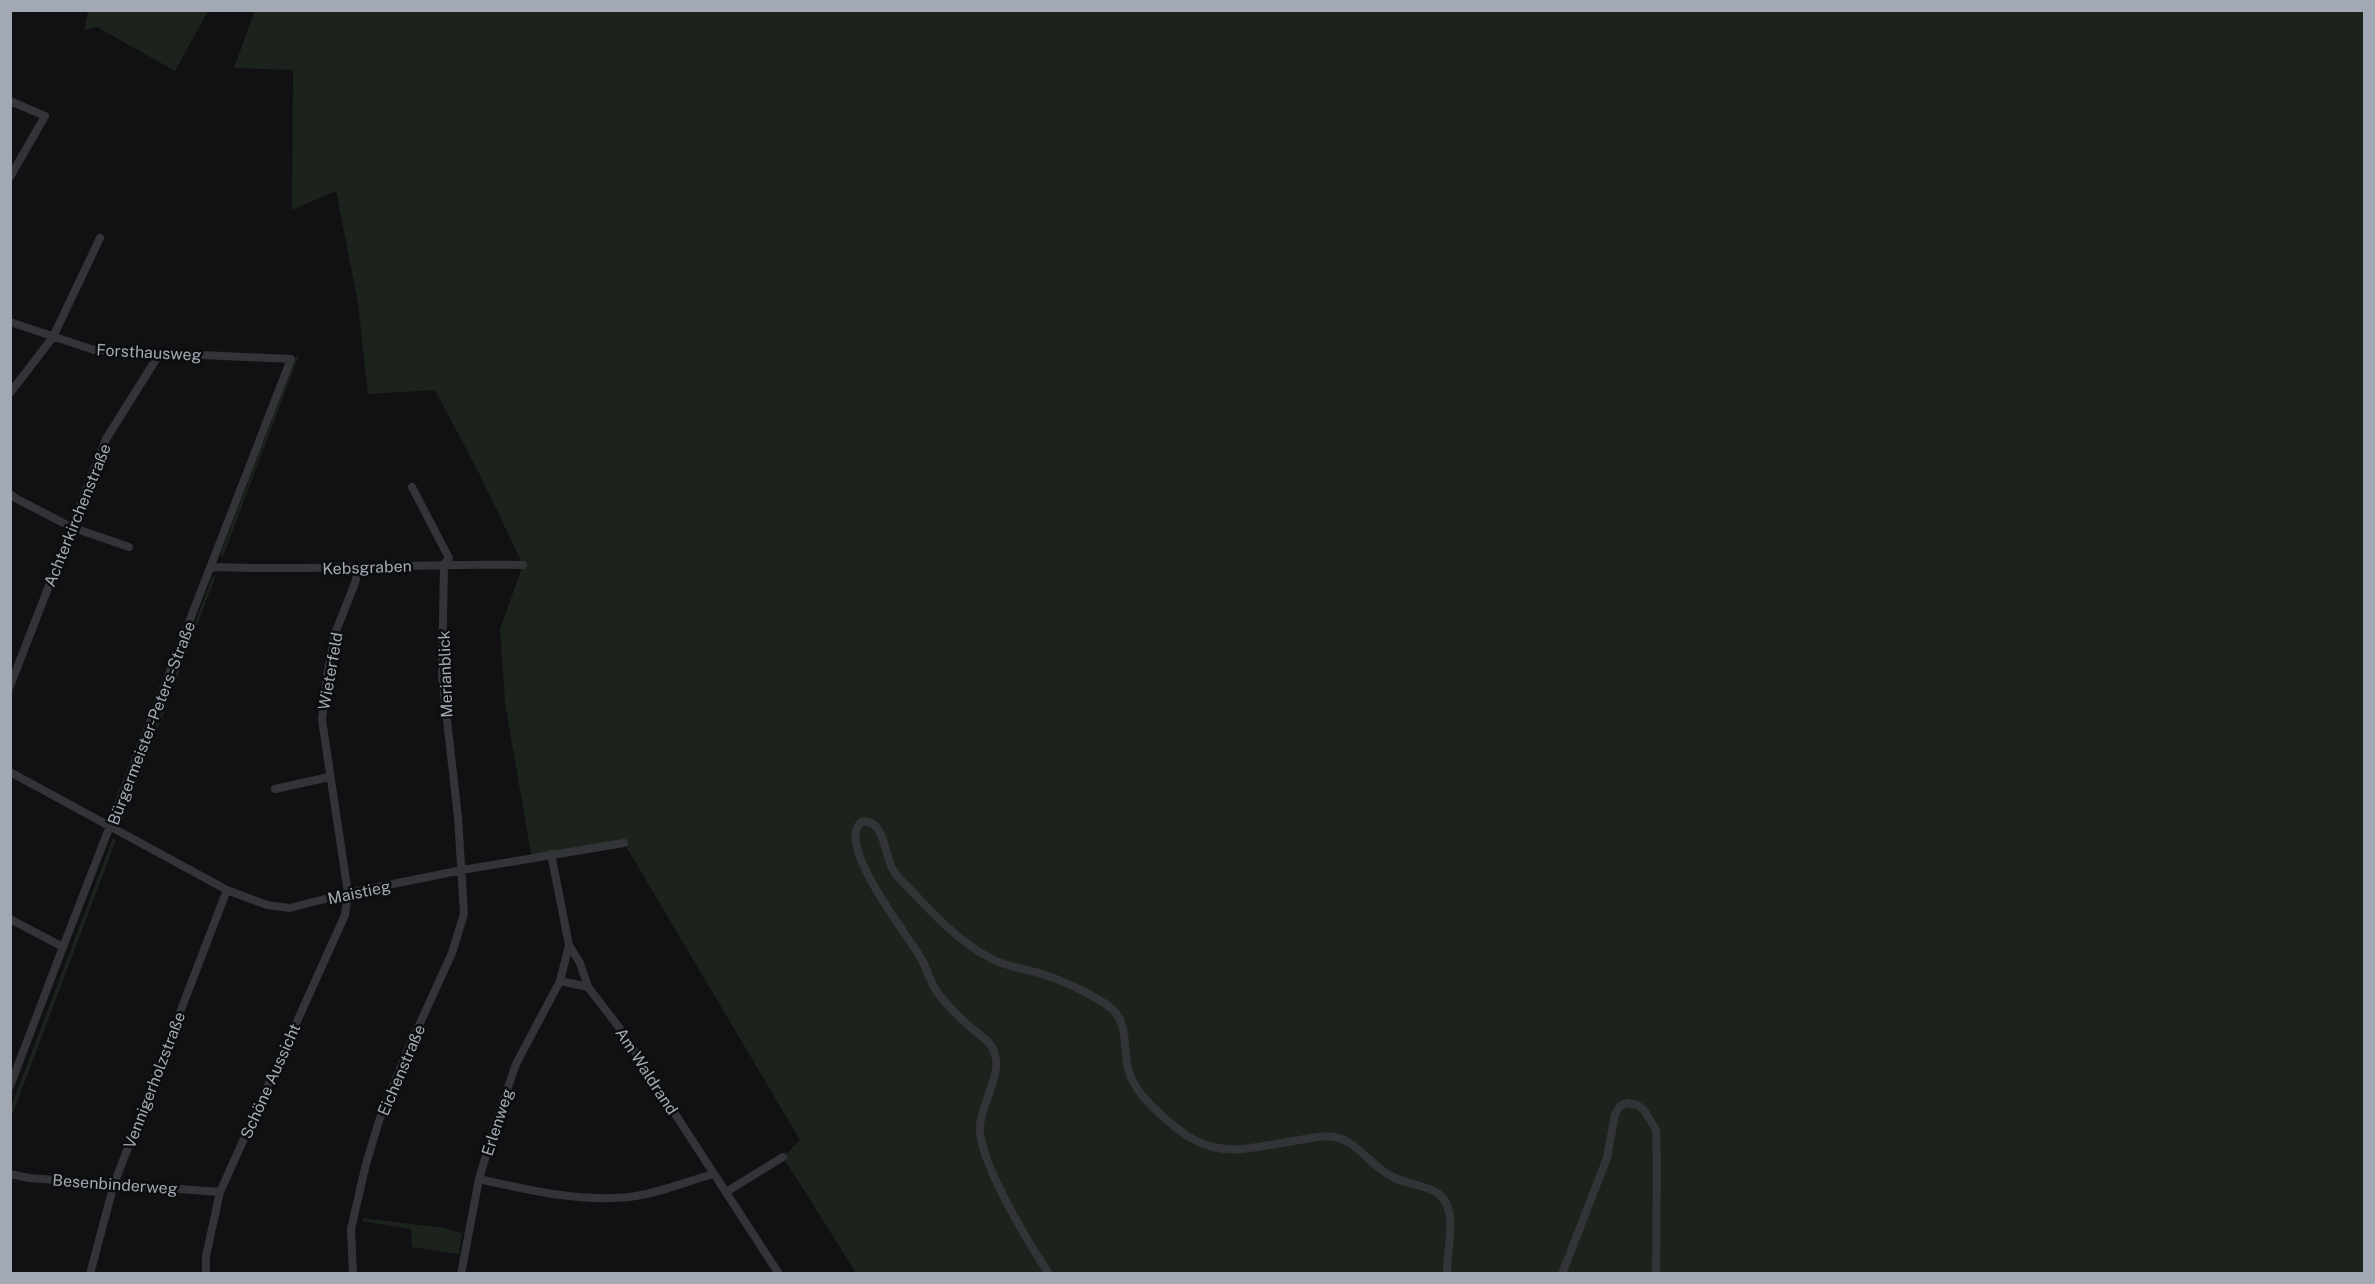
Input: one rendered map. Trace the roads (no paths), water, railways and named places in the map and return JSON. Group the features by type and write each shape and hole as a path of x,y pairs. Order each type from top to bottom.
{"street":[{"path":"10,101 45,116 10,177"},
{"path":"10,393 53,337 100,238"},
{"name":"Forsthausweg","path":"10,322 94,350 291,359"},
{"name":"Achterkirchenstraße","path":"10,686 106,439 160,353"},
{"name":"Bürgermeister-Peters-Straße","path":"10,1086 14,1067 110,827 291,359"},
{"name":"Merianblick","path":"412,487 449,558 444,564 442,676 462,870"},
{"path":"10,494 17,500 72,527 129,547"},
{"name":"Kebsgraben","path":"211,567 288,570 444,564 523,566"},
{"name":"Wieterfeld","path":"348,893 322,720 327,675 336,631 355,583 358,567"},
{"name":"Maistieg","path":"10,772 227,890 267,905 290,908 348,893 462,870 624,843"},
{"path":"275,789 329,777"},
{"path":"1049,1274 1011,1209 981,1138 981,1118 996,1068 994,1052 989,1042 963,1021 936,990 923,961 883,902 869,876 856,841 855,831 861,822 873,824 880,831 891,865 899,878 942,922 965,940 993,959 1051,978 1102,1002 1115,1012 1123,1025 1126,1059 1133,1083 1156,1111 1191,1139 1209,1147 1233,1150 1317,1137 1338,1137 1353,1145 1372,1164 1390,1176 1440,1195 1450,1213 1446,1274"},
{"name":"Am Waldrand","path":"551,854 569,945 580,963 588,987 618,1026 778,1274"},
{"name":"Eichenstraße","path":"352,1274 351,1228 366,1164 379,1121 406,1053 452,953 464,914 462,870"},
{"name":"Vennigerholzstraße","path":"90,1274 114,1184 227,890"},
{"name":"Schöne Aussicht","path":"206,1274 206,1256 220,1192 345,915 348,893"},
{"path":"10,919 63,947"},
{"name":"Erlenweg","path":"461,1274 479,1179 516,1064 560,981 569,945"},
{"path":"560,981 588,987"},
{"path":"1562,1274 1607,1158 1615,1114 1620,1106 1628,1103 1644,1110 1656,1130 1656,1274"},
{"path":"726,1192 783,1157"},
{"name":"Besenbinderweg","path":"10,1174 29,1178 220,1192"},
{"path":"479,1179 547,1195 603,1198 630,1197 658,1191 713,1174"}]}
